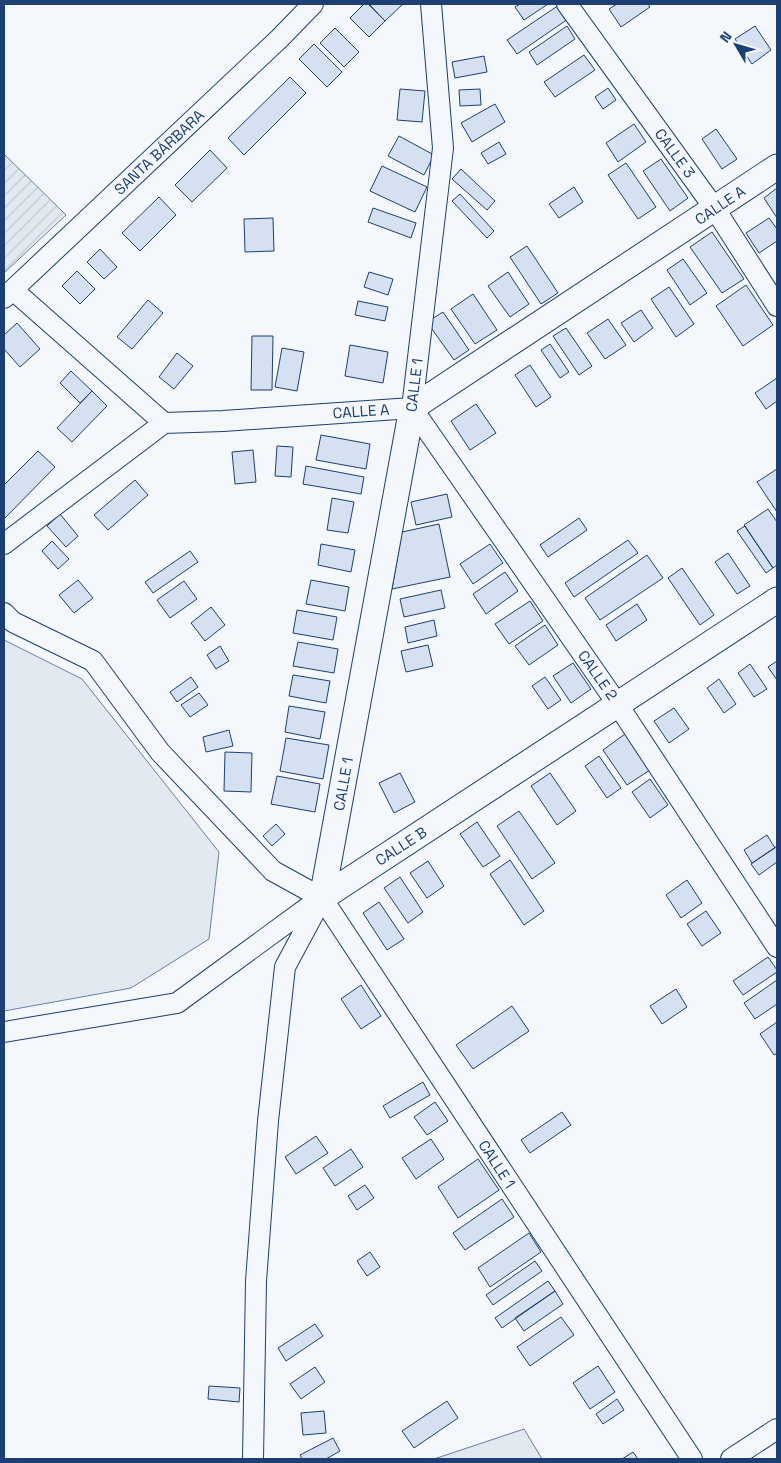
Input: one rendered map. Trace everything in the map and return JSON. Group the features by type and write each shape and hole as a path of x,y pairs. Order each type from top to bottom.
{"street":[{"name":"SANTA BÁRBARA","path":"8,294 280,38 312,4"},
{"name":"CALLE 1","path":"431,4 442,148 412,408 322,898 692,1459"},
{"name":"CALLE 3","path":"567,4 715,209 777,306"},
{"name":"CALLE A","path":"164,423 223,421 412,408 777,167"},
{"path":"4,544 164,423 8,294"},
{"name":"CALLE 2","path":"412,408 618,705 777,947"},
{"name":"CALLE B","path":"4,1032 177,1003 322,898 777,600"},
{"path":"4,613 13,622 93,661 160,752 273,871 322,898 285,967 268,1121 256,1281 253,1459"},
{"path":"731,1459 777,1429"}],"shaded area":[{"path":"4,154 66,215 4,273"},
{"path":"4,640 82,679 219,852 209,939 131,988 4,1011"},
{"path":"524,1429 542,1459 434,1459"}],"building":[{"path":"364,4 368,4 385,21 369,37 350,18"},
{"path":"369,4 403,4 385,21"},
{"path":"520,4 548,4 524,20 515,7"},
{"path":"617,4 648,4 650,7 621,27 609,9"},
{"path":"559,5 568,19 517,54 507,40"},
{"path":"567,26 575,39 537,65 529,52"},
{"path":"755,26 771,50 752,64 735,39"},
{"path":"335,28 359,52 344,67 320,43"},
{"path":"314,44 342,72 327,87 299,59"},
{"path":"584,55 595,70 555,97 544,82"},
{"path":"484,56 487,72 455,78 452,62"},
{"path":"290,77 306,93 244,155 228,138"},
{"path":"608,88 616,100 603,109 595,97"},
{"path":"400,89 425,91 422,122 397,120"},
{"path":"480,89 481,105 460,106 459,90"},
{"path":"495,104 505,122 472,142 461,123"},
{"path":"634,124 646,142 618,162 606,143"},
{"path":"716,129 737,159 722,169 702,139"},
{"path":"399,136 434,155 424,175 388,156"},
{"path":"499,142 506,154 488,164 481,153"},
{"path":"210,150 227,168 192,202 175,185"},
{"path":"661,159 688,198 670,211 643,171"},
{"path":"626,163 656,207 638,219 608,175"},
{"path":"382,166 427,187 415,212 370,191"},
{"path":"461,169 495,201 487,210 452,179"},
{"path":"574,187 583,202 559,218 549,204"},
{"path":"777,188 777,218 764,198"},
{"path":"460,194 494,231 487,238 452,201"},
{"path":"159,197 176,215 140,251 122,233"},
{"path":"373,208 416,223 411,238 368,222"},
{"path":"273,218 274,251 245,252 244,219"},
{"path":"769,218 777,229 777,241 759,253 746,233"},
{"path":"712,232 744,279 722,293 690,247"},
{"path":"527,246 558,293 541,304 510,257"},
{"path":"100,249 117,267 104,279 87,262"},
{"path":"683,259 707,293 690,305 667,270"},
{"path":"77,271 95,289 80,304 62,286"},
{"path":"369,272 393,279 388,295 364,287"},
{"path":"508,272 529,304 510,317 488,286"},
{"path":"746,285 773,325 743,346 716,306"},
{"path":"669,287 694,324 676,337 651,299"},
{"path":"473,294 497,330 475,344 451,309"},
{"path":"148,300 163,313 132,349 117,337"},
{"path":"358,301 388,307 385,321 355,315"},
{"path":"641,310 653,328 634,342 621,323"},
{"path":"443,312 469,350 454,360 427,322"},
{"path":"608,319 626,345 605,359 587,333"},
{"path":"17,323 40,349 20,367 4,349 4,335"},
{"path":"566,328 592,366 579,375 553,336"},
{"path":"252,336 273,336 272,390 251,390"},
{"path":"550,344 569,372 560,378 541,350"},
{"path":"350,345 388,352 383,383 345,376"},
{"path":"282,348 304,352 297,391 275,387"},
{"path":"177,353 193,366 174,389 159,377"},
{"path":"530,365 551,397 536,407 515,375"},
{"path":"71,371 92,391 80,403 60,383"},
{"path":"777,378 777,401 766,409 755,393"},
{"path":"92,391 107,406 72,442 57,428"},
{"path":"476,404 496,433 470,450 451,421"},
{"path":"321,435 370,444 366,469 316,460"},
{"path":"277,446 293,447 291,477 275,476"},
{"path":"253,450 256,482 235,484 232,452"},
{"path":"38,451 55,467 4,519 4,485"},
{"path":"306,466 364,477 361,494 303,484"},
{"path":"777,469 777,512 757,482"},
{"path":"135,480 148,495 108,530 94,515"},
{"path":"447,494 452,517 416,525 411,502"},
{"path":"332,498 354,502 348,533 327,530"},
{"path":"768,509 777,522 777,565 773,568 744,525"},
{"path":"60,514 78,536 66,547 47,526"},
{"path":"579,518 587,530 548,557 540,545"},
{"path":"439,524 450,577 392,589 402,532"},
{"path":"745,526 773,568 766,573 737,531"},
{"path":"628,540 638,553 574,597 565,583"},
{"path":"52,541 69,559 58,569 42,551"},
{"path":"321,544 355,550 351,572 318,565"},
{"path":"490,544 503,563 473,584 460,564"},
{"path":"190,551 198,562 153,593 145,582"},
{"path":"728,553 750,586 737,594 715,562"},
{"path":"647,555 663,578 600,620 585,598"},
{"path":"682,568 714,615 700,625 668,578"},
{"path":"505,572 518,591 486,614 473,594"},
{"path":"78,580 93,598 74,613 59,595"},
{"path":"311,580 349,587 345,611 306,604"},
{"path":"184,581 197,599 170,618 157,600"},
{"path":"441,590 445,608 404,617 400,599"},
{"path":"530,601 543,621 509,644 495,624"},
{"path":"637,604 647,620 616,641 606,625"},
{"path":"211,607 225,625 205,641 191,623"},
{"path":"297,610 337,617 333,640 293,633"},
{"path":"434,620 437,636 408,643 405,627"},
{"path":"545,625 558,645 529,665 515,646"},
{"path":"298,642 338,649 334,673 293,666"},
{"path":"428,645 433,666 406,672 401,651"},
{"path":"220,646 229,661 216,669 207,655"},
{"path":"777,661 777,680 768,667"},
{"path":"573,663 591,689 571,703 553,676"},
{"path":"750,664 767,689 754,697 738,673"},
{"path":"293,675 330,681 326,703 289,696"},
{"path":"191,677 198,687 177,702 170,692"},
{"path":"545,677 561,700 548,709 532,686"},
{"path":"719,679 736,704 724,713 707,688"},
{"path":"199,693 208,705 190,717 181,705"},
{"path":"289,706 325,712 320,739 285,732"},
{"path":"674,708 689,729 669,743 654,721"},
{"path":"229,730 233,746 206,752 203,737"},
{"path":"625,734 650,770 627,785 603,750"},
{"path":"286,738 329,745 323,779 280,771"},
{"path":"225,752 252,753 251,792 224,791"},
{"path":"599,756 621,788 607,798 585,766"},
{"path":"400,773 415,802 394,813 379,783"},
{"path":"550,773 576,811 557,825 531,786"},
{"path":"277,776 320,784 315,812 271,804"},
{"path":"650,779 668,805 650,818 632,792"},
{"path":"519,811 555,863 532,879 497,826"},
{"path":"477,822 500,856 483,867 460,834"},
{"path":"276,824 285,834 272,846 263,836"},
{"path":"767,835 775,848 752,863 744,850"},
{"path":"777,846 777,862 759,875 751,864"},
{"path":"510,860 544,911 524,925 490,874"},
{"path":"428,861 444,886 427,898 410,873"},
{"path":"400,877 423,912 408,923 384,888"},
{"path":"687,880 702,903 681,918 666,895"},
{"path":"379,902 404,939 387,950 363,913"},
{"path":"706,911 721,933 702,946 687,924"},
{"path":"768,957 777,972 743,995 733,981"},
{"path":"777,980 777,1004 755,1019 744,1003"},
{"path":"361,985 381,1016 361,1029 341,999"},
{"path":"676,989 687,1007 662,1024 650,1006"},
{"path":"512,1006 529,1031 473,1069 456,1045"},
{"path":"777,1022 777,1053 774,1055 760,1034"},
{"path":"423,1082 430,1095 390,1118 383,1106"},
{"path":"435,1102 448,1121 427,1135 414,1117"},
{"path":"562,1112 571,1125 530,1153 521,1140"},
{"path":"316,1136 328,1153 296,1174 285,1157"},
{"path":"431,1139 444,1159 416,1179 402,1158"},
{"path":"351,1149 363,1167 335,1186 323,1168"},
{"path":"478,1159 499,1190 458,1218 438,1187"},
{"path":"365,1185 374,1198 357,1210 348,1196"},
{"path":"502,1199 514,1217 465,1250 453,1233"},
{"path":"529,1233 541,1252 490,1287 478,1268"},
{"path":"370,1252 380,1267 367,1276 357,1261"},
{"path":"535,1261 542,1271 493,1305 486,1295"},
{"path":"548,1281 555,1291 502,1328 495,1318"},
{"path":"555,1291 563,1304 524,1331 515,1318"},
{"path":"561,1317 574,1335 530,1366 517,1347"},
{"path":"315,1324 323,1336 286,1361 278,1348"},
{"path":"598,1366 615,1392 590,1409 573,1383"},
{"path":"315,1367 325,1382 301,1399 290,1384"},
{"path":"209,1386 240,1388 239,1402 208,1399"},
{"path":"617,1399 624,1410 603,1424 596,1414"},
{"path":"447,1401 458,1418 414,1448 402,1431"},
{"path":"324,1411 326,1433 303,1435 301,1413"},
{"path":"333,1438 340,1451 326,1459 302,1459 300,1455"},
{"path":"633,1452 638,1459 622,1459"}]}
